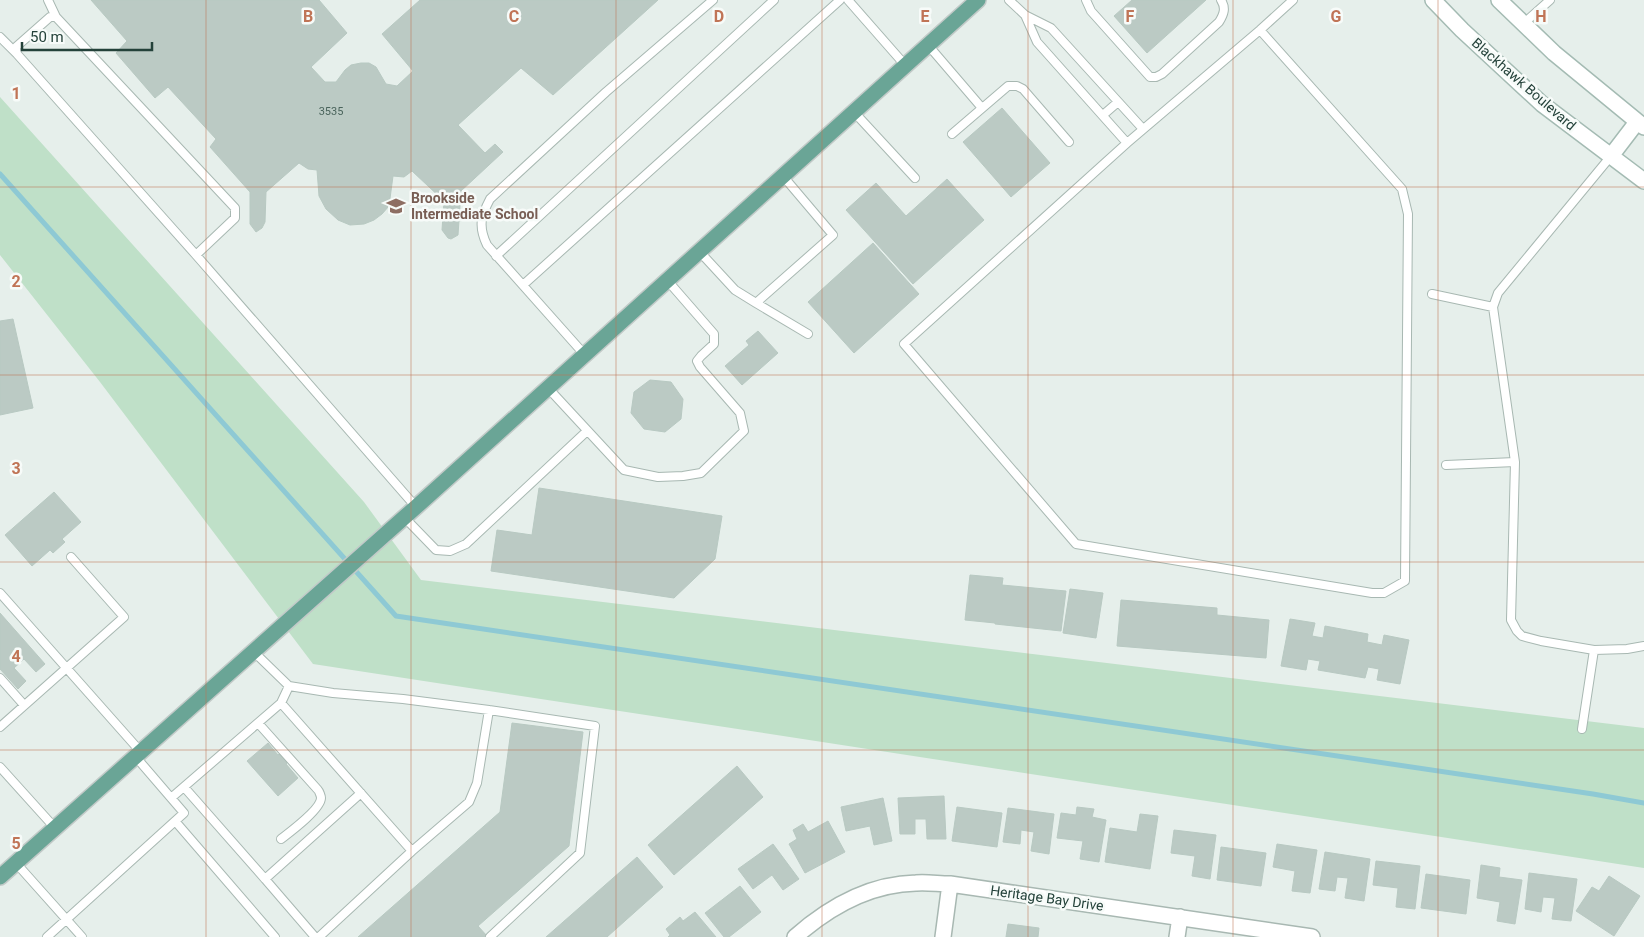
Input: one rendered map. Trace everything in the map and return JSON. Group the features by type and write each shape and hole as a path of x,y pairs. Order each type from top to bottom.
{"main road":[{"path":"0,877 254,652 978,0"}],"street":[{"name":"Blackhawk Boulevard","path":"1433,0 1462,30 1542,104 1644,181"},
{"path":"1499,0 1554,53 1641,125 1611,156"},
{"name":"Heritage Bay Drive","path":"795,937 812,922 843,902 864,893 892,885 915,883 950,884 1312,937"},
{"path":"943,937 950,884"},
{"path":"1177,937 1180,917"}],"lane":[{"path":"48,0 56,17 235,208 235,218 196,254"},
{"path":"584,354 487,245 481,232 483,213 490,198 606,92 712,0"},
{"path":"496,256 774,0"},
{"path":"523,286 840,0"},
{"path":"848,0 906,65"},
{"path":"1009,0 1025,16 1051,28 1143,129"},
{"path":"1087,0 1091,10 1150,77 1162,74 1219,22 1224,14 1224,5 1221,0"},
{"path":"1260,30 1402,188 1408,214 1405,580 1384,593 1372,593 1076,544 904,344 1127,143 1293,0"},
{"path":"1523,24 1550,0"},
{"path":"1025,16 1037,42 1127,143"},
{"path":"16,54 16,47 50,17 56,17"},
{"path":"0,37 196,254 410,512 436,550 450,551 466,544 587,431"},
{"path":"928,45 982,108"},
{"path":"952,134 1008,86 1017,86 1023,90 1068,142"},
{"path":"1103,115 1118,102"},
{"path":"854,112 916,178"},
{"path":"1611,156 1498,293 1493,307 1515,462 1511,620 1522,636 1530,639 1594,650 1627,649 1644,646"},
{"path":"756,303 833,234 783,176"},
{"path":"699,251 735,290 808,334"},
{"path":"548,388 624,470 658,477 701,473 744,431 740,413 700,367 697,361 714,344 714,334 667,280"},
{"path":"1432,294 1493,307"},
{"path":"1446,465 1515,462"},
{"path":"0,727 124,617 71,557"},
{"path":"0,593 67,668 138,754 184,814 47,937"},
{"path":"1582,729 1594,650"},
{"path":"254,652 289,686 333,693 403,699 489,710 595,726 580,853 490,937"},
{"path":"0,678 24,705"},
{"path":"171,798 281,703 289,686"},
{"path":"281,703 412,851"},
{"path":"184,788 317,937 469,802 477,783 489,710"},
{"path":"258,723 318,790 321,797 319,804 311,813 281,839"},
{"path":"0,767 55,828"},
{"path":"265,879 361,793"},
{"path":"175,822 275,937"},
{"path":"16,863 82,937"}],"green space":[{"path":"0,97 364,502 421,580 1644,728 1644,868 313,664 100,382 0,255"}],"building":[{"name":"Brookside Intermediate School","path":"91,0 319,0 347,33 311,67 325,82 336,82 351,65 369,63 376,67 386,84 397,86 413,71 382,34 420,0 658,0 553,95 521,68 458,125 485,153 495,144 503,152 461,191 458,235 451,239 442,230 444,201 412,171 404,177 393,176 389,206 382,214 364,224 350,225 338,220 326,209 319,196 317,170 308,169 299,163 266,192 265,222 262,228 256,232 250,224 250,192 210,147 216,139 168,87 155,98 116,53 127,41"},
{"path":"1132,0 1206,0 1147,53 1114,16"},
{"path":"1002,108 1050,163 1011,197 963,142"},
{"path":"947,179 984,220 913,284 846,210 876,183 906,216"},
{"path":"873,243 919,294 854,353 808,302"},
{"path":"13,319 33,408 0,415 0,321"},
{"path":"758,331 778,353 742,385 725,366 749,345 746,341"},
{"path":"650,380 671,382 683,399 681,419 665,432 644,429 631,413 634,392"},
{"path":"539,488 722,516 715,559 674,598 491,571 497,530 532,535"},
{"path":"54,492 81,522 62,539 65,542 53,553 50,550 32,566 5,535"},
{"path":"970,575 1003,578 1002,585 1066,591 1061,631 965,620"},
{"path":"1070,589 1103,593 1096,638 1063,633"},
{"path":"1121,600 1217,608 1217,615 1269,620 1266,658 1117,646"},
{"path":"0,613 45,664 36,672 24,659 14,668 26,681 18,689 0,669"},
{"path":"1290,619 1315,623 1312,636 1323,638 1325,626 1368,634 1367,642 1382,645 1384,635 1409,640 1400,684 1377,680 1379,669 1368,667 1365,678 1318,670 1320,661 1308,659 1306,670 1281,666"},
{"path":"512,723 583,732 569,846 478,926 487,936 485,937 358,937 500,812"},
{"path":"268,743 278,755 280,753 288,762 286,764 298,778 278,796 247,761"},
{"path":"737,766 763,797 674,875 648,845"},
{"path":"944,796 946,839 927,839 926,819 915,819 915,834 900,834 898,798"},
{"path":"883,798 892,841 874,845 870,826 846,831 841,807"},
{"path":"957,807 1002,813 997,847 952,841"},
{"path":"1077,807 1094,809 1092,817 1106,820 1099,862 1080,859 1083,841 1057,838 1061,813 1076,815"},
{"path":"1008,808 1054,814 1049,854 1031,851 1034,832 1021,830 1020,844 1003,842"},
{"path":"1140,814 1158,816 1150,869 1105,862 1110,828 1137,832"},
{"path":"828,821 845,852 805,873 789,844 797,839 793,830 803,824 808,832"},
{"path":"1174,830 1216,835 1210,879 1192,876 1195,856 1171,853"},
{"path":"773,844 799,879 783,890 772,875 753,889 738,869"},
{"path":"1277,844 1317,850 1310,893 1292,891 1295,871 1273,867"},
{"path":"1221,847 1266,853 1261,886 1217,880"},
{"path":"1325,852 1370,859 1364,901 1345,898 1348,878 1337,877 1335,891 1319,889"},
{"path":"637,857 663,887 607,937 546,937"},
{"path":"1376,861 1420,866 1415,909 1396,907 1398,888 1373,885"},
{"path":"1481,865 1500,868 1499,877 1522,880 1515,924 1497,921 1500,902 1477,898"},
{"path":"1529,873 1577,879 1571,921 1552,919 1555,898 1543,897 1541,912 1525,909"},
{"path":"1426,874 1470,880 1466,914 1421,908"},
{"path":"1609,876 1640,896 1614,936 1576,911 1592,887 1599,891"},
{"path":"740,886 761,912 729,937 724,937 705,913"},
{"path":"695,912 716,937 668,937 670,935 666,929 680,917 683,921"},
{"path":"1008,924 1039,928 1038,937 1006,937"}],"waterway":[{"path":"0,174 396,616 1644,803"}],"place":[{"name":"Brookside Intermediate School","path":"396,206"}]}
